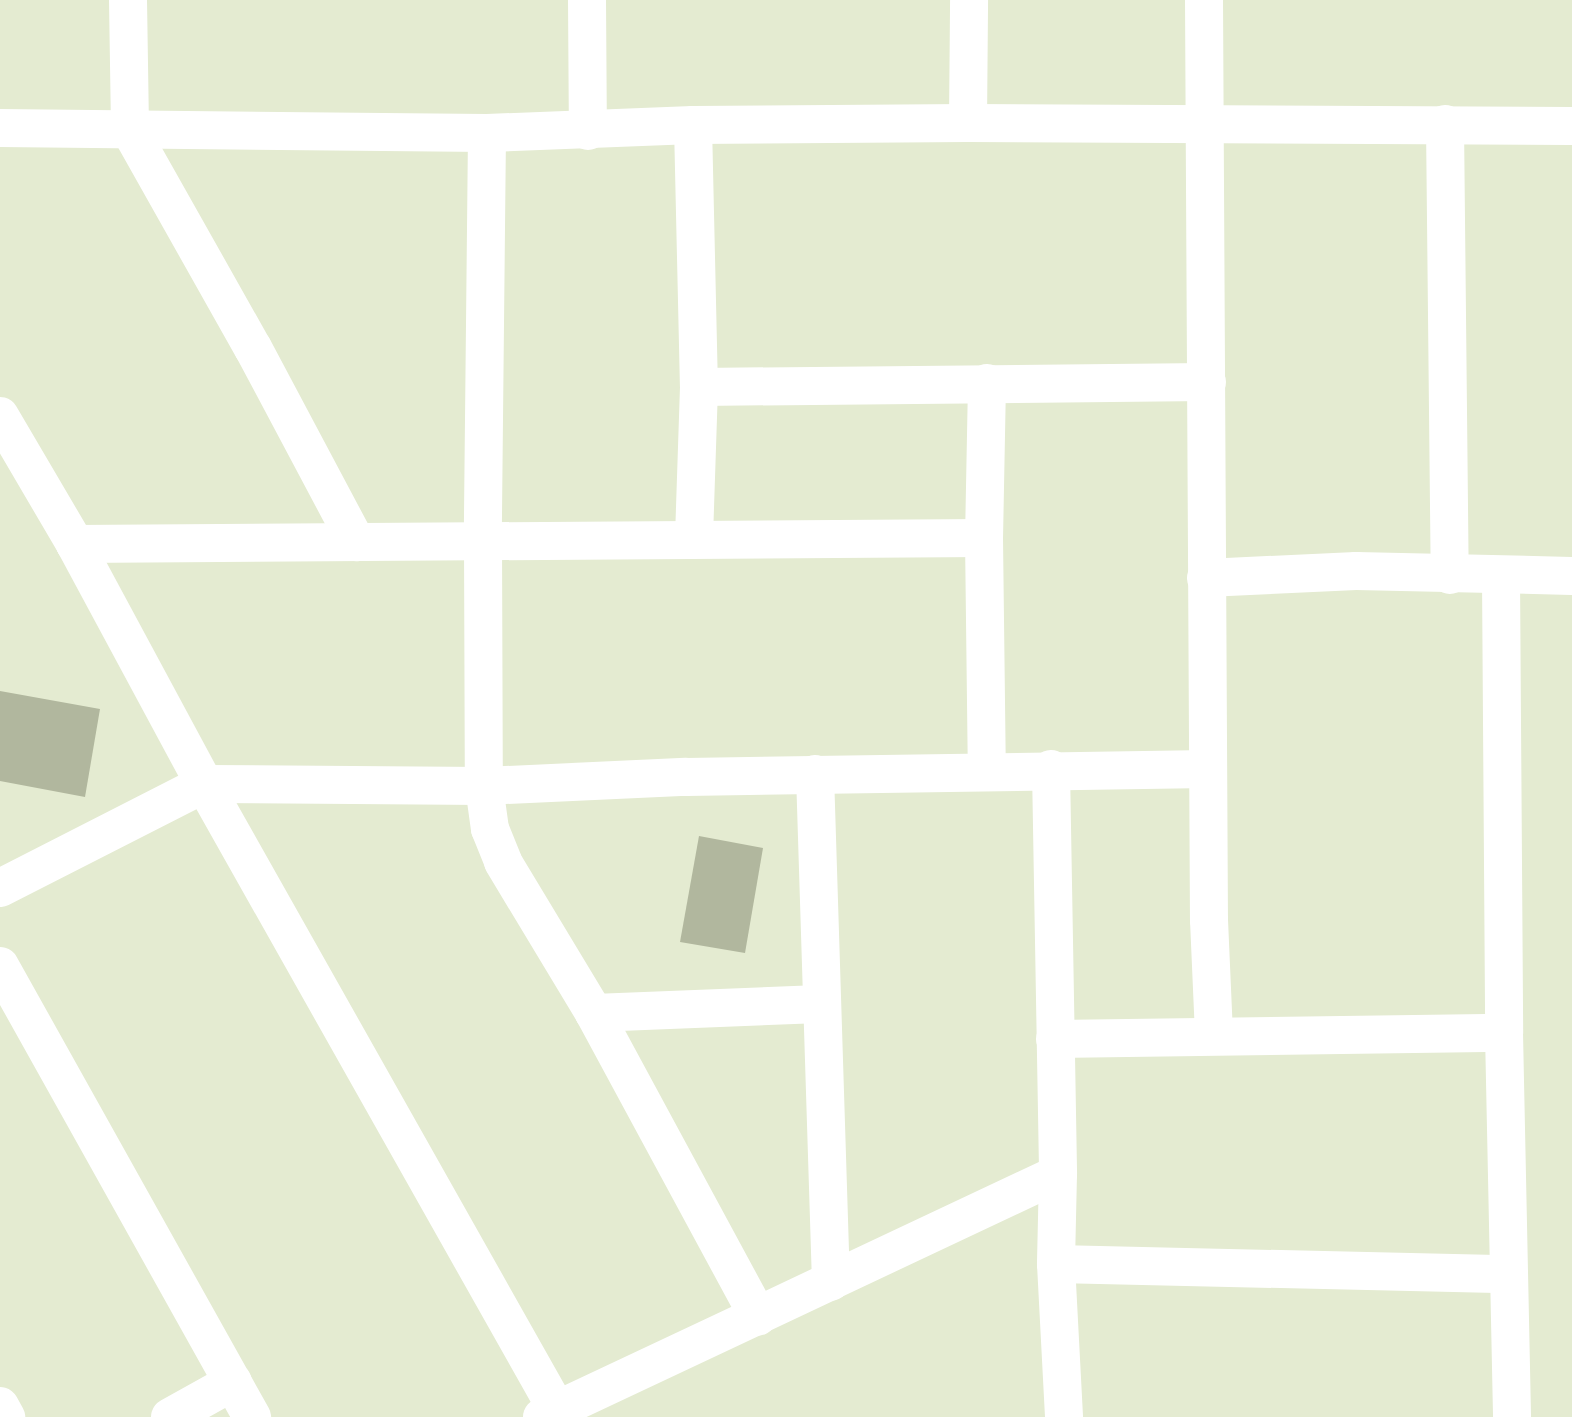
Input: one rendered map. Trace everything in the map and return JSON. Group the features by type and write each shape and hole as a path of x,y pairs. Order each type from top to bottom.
{"street":[{"path":"128,0 130,130 253,348 356,542"},
{"path":"587,0 588,131"},
{"path":"968,123 969,0"},
{"path":"1204,0 1202,123 1207,382 1206,578 1214,1036"},
{"path":"0,128 487,133 693,125 968,123 1572,126"},
{"path":"1445,124 1450,575"},
{"path":"693,125 699,387 694,538"},
{"path":"487,133 484,786 490,829 503,862 594,1013 758,1316"},
{"path":"699,387 1207,382"},
{"path":"987,383 984,538 987,770"},
{"path":"0,416 75,544 204,784 554,1415 1058,1174"},
{"path":"75,544 984,538"},
{"path":"1206,578 1356,571 1501,577 1572,576"},
{"path":"1501,577 1504,1033 1512,1417"},
{"path":"1051,769 1058,1174 1056,1264 1064,1417"},
{"path":"0,888 204,784 484,786 815,774 1208,769"},
{"path":"815,774 831,1282"},
{"path":"0,966 252,1417"},
{"path":"594,1013 820,1004"},
{"path":"1055,1039 1504,1033"},
{"path":"1056,1264 1508,1274"},
{"path":"170,1417 233,1382"},
{"path":"0,1406 6,1417"}],"building":[{"path":"0,691 100,709 85,797 0,781"},
{"path":"699,836 763,848 745,953 680,942"}]}
